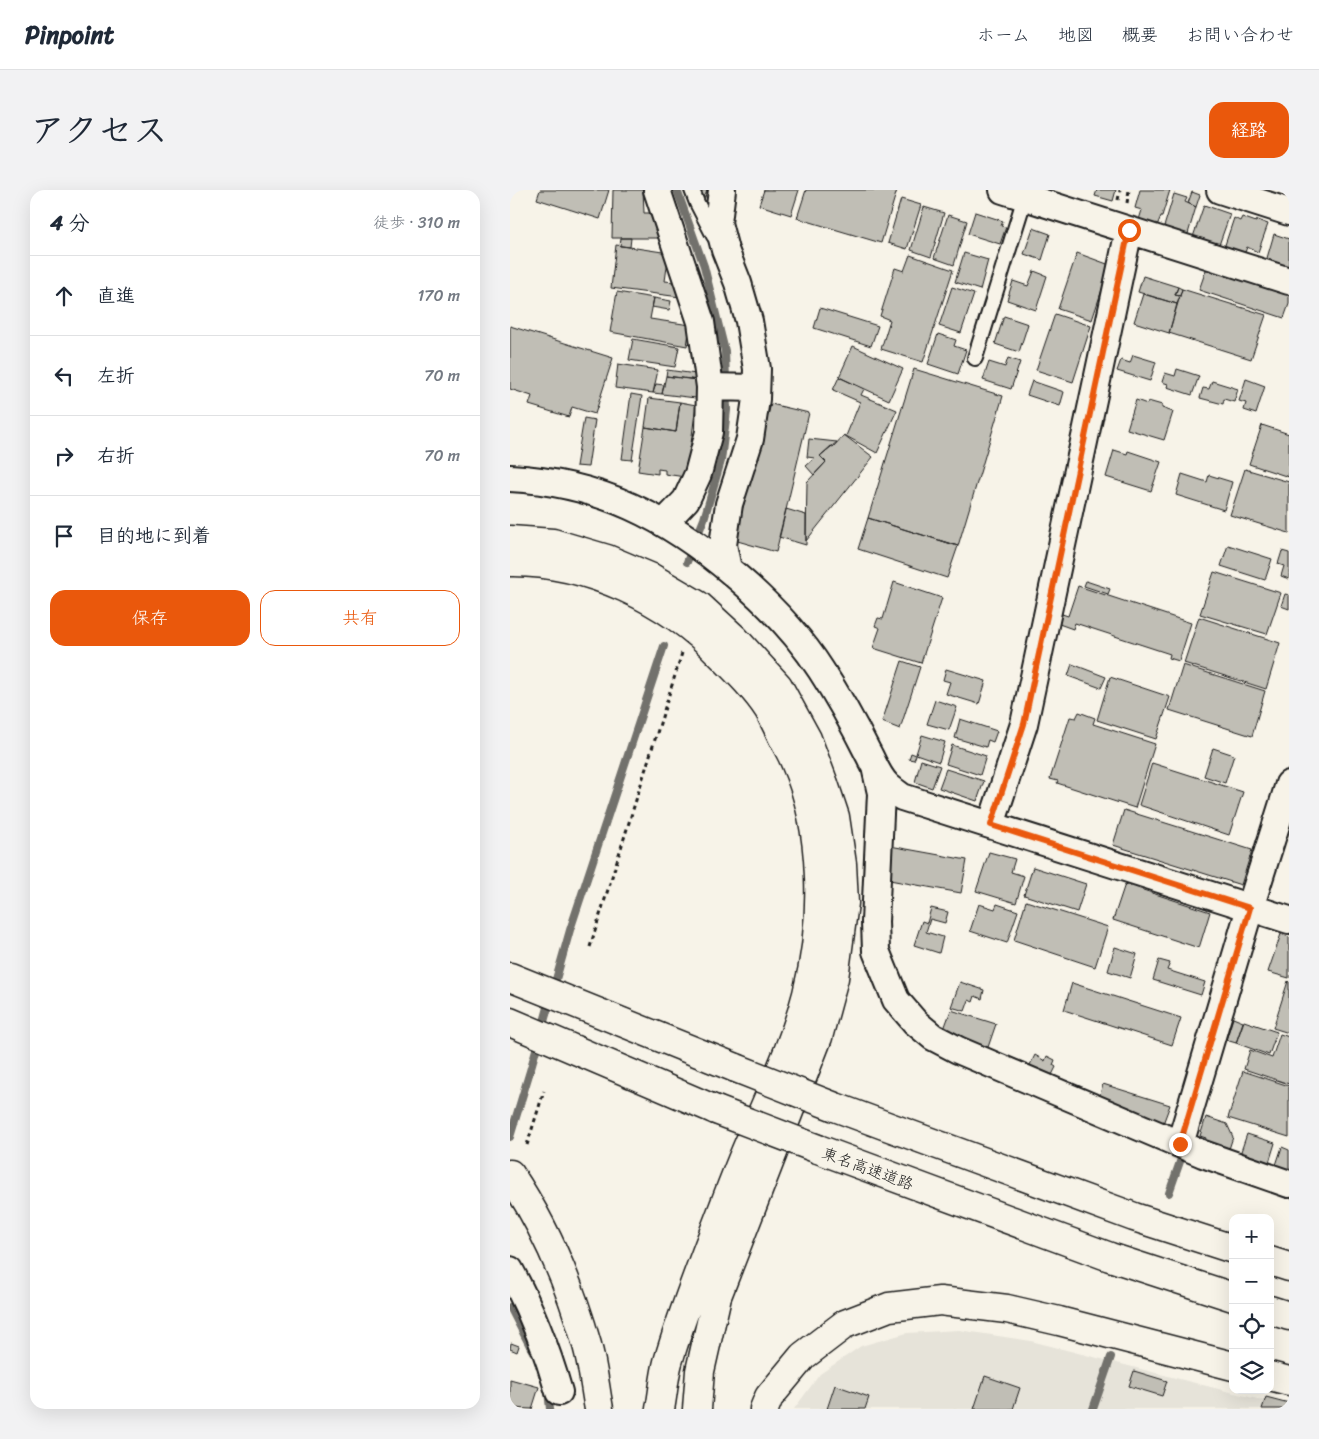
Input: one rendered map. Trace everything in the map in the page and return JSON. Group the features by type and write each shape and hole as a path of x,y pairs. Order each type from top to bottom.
{"highway":[{"path":"510,540 553,543 607,558 652,578 698,605 735,639 778,686 807,739 835,817 842,864 844,903 834,978 818,1037 717,1296 700,1371 697,1409"},
{"path":"510,562 558,566 594,576 628,589 666,610 705,638 738,672 769,710 796,763 808,802 816,844 820,882 818,920 807,993 794,1036 743,1157 697,1274 668,1364 660,1409"},
{"path":"510,966 550,994"},
{"path":"510,978 835,1108 1134,1217 1229,1248"},
{"name":"東名高速道路","path":"518,1025 716,1110 818,1149 1110,1257 1229,1296"},
{"path":"511,1176 528,1200 560,1266 587,1346 599,1409"},
{"path":"1274,1262 1289,1267"},
{"path":"764,1409 769,1397 803,1356 845,1324 889,1307 940,1301 1006,1310 1059,1321 1229,1365"},
{"path":"1274,1311 1289,1316"},
{"path":"1274,1377 1289,1381"}],"street":[{"path":"657,190 701,322 710,387 709,432 698,474 686,500 667,525"},
{"path":"718,561 723,545 729,504 750,439 756,388 756,369 749,321 718,223 722,190"},
{"path":"1220,190 1289,212"},
{"path":"1014,194 1289,281"},
{"path":"991,825 1024,724 1129,230"},
{"path":"710,387 756,388"},
{"path":"709,432 750,439"},
{"path":"510,478 527,479 584,489 629,504 667,525 718,561 762,598 794,633 821,670 876,770 886,784 902,797 1289,920"},
{"path":"876,770 881,793 875,922 876,951 896,1000 915,1022 932,1037 958,1050 1203,1154 1289,1184"},
{"path":"1180,1144 1289,784"},
{"path":"510,1270 521,1290 549,1356 559,1400"}],"lane":[{"path":"692,190 738,283"},
{"path":"975,358 1014,194"}],"path":[{"path":"590,947 682,650"},
{"path":"527,1145 544,1090"}],"shaded area":[{"path":"959,1330 1031,1341 1229,1392 1229,1394 1238,1394 1289,1407 1289,1409 794,1409 820,1374 861,1346 907,1333"}],"building":[{"path":"540,190 609,190 600,219 537,199"},
{"path":"613,190 643,190 644,213 655,213 665,238 612,238"},
{"path":"696,190 707,190 702,208"},
{"path":"764,190 799,190 791,215 759,205"},
{"path":"806,190 897,190 881,243 797,218"},
{"path":"1097,190 1116,190 1113,201 1095,196"},
{"path":"1140,190 1170,190 1156,228 1138,223 1142,210 1135,208"},
{"path":"1192,192 1200,195 1196,207 1188,203"},
{"path":"1174,194 1187,198 1185,202 1196,207 1187,237 1163,230"},
{"path":"901,199 921,205 907,249 888,243"},
{"path":"1204,205 1230,214 1219,245 1193,237"},
{"path":"924,207 944,213 931,257 911,250"},
{"path":"975,212 1003,221 1001,226 1006,227 1000,244 968,234"},
{"path":"948,215 967,221 954,265 934,258"},
{"path":"1242,217 1268,224 1258,252 1247,247 1244,255 1224,248 1234,218 1240,221"},
{"path":"1033,228 1050,234 1042,260 1024,254"},
{"path":"1274,234 1289,239 1289,273 1265,265"},
{"path":"621,238 631,238 630,247 620,246"},
{"path":"616,245 669,253 665,281 682,283 680,297 611,288"},
{"path":"964,253 988,260 980,290 955,282"},
{"path":"1077,253 1110,265 1092,320 1058,309"},
{"path":"910,255 953,270 923,362 881,349 890,320 880,316 895,268 904,271"},
{"path":"1207,267 1289,294 1289,304 1284,318 1199,290"},
{"path":"1034,271 1047,276 1036,310 1007,300 1013,281 1028,286"},
{"path":"1143,276 1178,287 1175,295 1180,296 1177,304 1138,292"},
{"path":"952,287 974,294 961,333 939,326"},
{"path":"1178,287 1182,289 1180,296 1175,295"},
{"path":"1182,289 1266,315 1251,359 1169,333"},
{"path":"617,292 654,298 650,319 690,325 687,346 610,332"},
{"path":"1143,294 1177,304 1169,333 1134,322"},
{"path":"654,298 671,301 669,310 652,307"},
{"path":"820,308 878,326 871,346 814,328"},
{"path":"1055,314 1091,326 1073,382 1036,370"},
{"path":"1004,316 1028,324 1019,352 995,344"},
{"path":"510,326 613,358 595,414 572,407 569,417 529,405 532,396 510,389"},
{"path":"938,334 956,340 954,346 966,350 958,374 928,364"},
{"path":"633,339 679,347 675,367 629,360"},
{"path":"853,346 903,369 889,400 839,377"},
{"path":"1133,355 1156,362 1150,381 1117,371 1121,360 1130,363"},
{"path":"1008,358 1020,362 1011,389 983,380 989,362 1005,367"},
{"path":"618,364 658,370 653,393 615,388"},
{"path":"914,369 1003,396 958,546 868,518"},
{"path":"1177,369 1199,376 1192,395 1167,387 1168,384 1162,382 1165,373 1175,376"},
{"path":"667,370 696,374 696,380 666,376"},
{"path":"666,376 699,380 696,398 662,394"},
{"path":"839,377 864,389 861,395 897,410 877,453 846,436 860,402 833,390"},
{"path":"1246,379 1265,386 1256,414 1244,410 1246,403 1239,401"},
{"path":"1032,381 1064,392 1060,406 1027,395"},
{"path":"1212,381 1238,389 1234,402 1224,399 1223,404 1200,398 1203,388 1209,389"},
{"path":"656,384 664,385 662,394 653,393"},
{"path":"631,394 642,396 632,460 622,459"},
{"path":"649,398 680,402 676,432 645,427"},
{"path":"1136,400 1147,404 1148,401 1162,405 1162,408 1173,412 1164,440 1127,429"},
{"path":"680,402 696,405 687,474 685,477 665,474 665,470 658,469 658,474 638,471 645,427 676,432"},
{"path":"771,404 809,413 776,552 734,540"},
{"path":"584,418 595,420 588,467 576,466"},
{"path":"1262,425 1289,434 1289,477 1249,464"},
{"path":"844,435 873,457 806,541 807,482 826,462 820,456 831,446 833,447"},
{"path":"809,439 837,442 820,456 826,462 814,475 806,466 815,458 807,457"},
{"path":"1114,450 1127,454 1128,451 1161,462 1151,491 1106,477"},
{"path":"1245,469 1289,482 1289,533 1230,515"},
{"path":"1182,474 1207,482 1209,475 1232,482 1224,510 1176,495"},
{"path":"786,509 806,515 806,545 779,537"},
{"path":"868,518 958,546 947,578 858,549"},
{"path":"1228,545 1272,559 1265,580 1221,566"},
{"path":"1282,551 1289,553 1289,579 1281,576 1284,566 1278,564"},
{"path":"1214,572 1281,593 1267,634 1200,614"},
{"path":"1086,581 1110,589 1108,594 1084,586"},
{"path":"894,582 942,598 921,663 873,648 880,628 875,626 878,618 883,619"},
{"path":"1078,586 1191,623 1179,661 1169,658 1170,654 1075,623 1073,629 1059,624 1062,614 1068,616"},
{"path":"1285,594 1289,595 1289,609 1281,606"},
{"path":"1199,617 1280,643 1266,689 1184,663"},
{"path":"902,661 920,667 900,729 882,722"},
{"path":"1072,664 1106,677 1101,688 1068,676"},
{"path":"1183,665 1265,691 1252,736 1169,710"},
{"path":"946,669 986,681 979,704 946,694 950,682 943,680"},
{"path":"1110,677 1170,697 1156,739 1097,720"},
{"path":"935,700 957,707 949,730 927,724"},
{"path":"1079,712 1095,718 1093,724 1155,744 1135,808 1057,783 1058,781 1050,779 1070,717 1076,718"},
{"path":"960,719 997,731 993,742 988,740 986,747 955,738"},
{"path":"922,735 945,742 939,762 916,754"},
{"path":"952,745 986,756 980,775 946,764"},
{"path":"1213,748 1234,755 1225,783 1204,776"},
{"path":"911,753 916,755 914,760 909,759"},
{"path":"921,760 940,766 932,788 915,782"},
{"path":"1152,763 1243,792 1229,835 1139,805"},
{"path":"946,769 984,781 977,801 939,788"},
{"path":"1124,810 1252,850 1241,885 1113,845"},
{"path":"890,846 967,860 961,893 884,879"},
{"path":"989,852 1015,859 1011,872 1024,876 1016,903 976,891"},
{"path":"1033,867 1086,884 1077,912 1024,895"},
{"path":"1125,884 1210,912 1199,948 1113,920"},
{"path":"1026,901 1108,927 1095,967 1014,940"},
{"path":"979,904 995,909 997,904 1018,911 1007,943 970,931"},
{"path":"931,908 948,912 945,923 930,919 926,932 943,937 939,953 914,945 922,921 927,923"},
{"path":"1281,934 1289,937 1289,978 1268,972"},
{"path":"1115,947 1137,954 1130,978 1108,971"},
{"path":"1159,960 1170,963 1167,970 1205,982 1201,995 1153,980"},
{"path":"960,982 984,990 982,999 975,996 973,1002 969,1000 965,1011 951,1007"},
{"path":"1289,982 1289,1033 1273,1028"},
{"path":"1072,983 1181,1018 1172,1045 1064,1010"},
{"path":"951,1010 996,1024 986,1053 941,1037"},
{"path":"1233,1018 1243,1022 1236,1043 1226,1040"},
{"path":"1244,1021 1277,1032 1269,1055 1236,1043"},
{"path":"1280,1034 1289,1037 1289,1084 1244,1069 1250,1050 1272,1058"},
{"path":"1035,1055 1045,1061 1047,1056 1055,1060 1053,1065 1056,1067 1049,1081 1028,1069"},
{"path":"1243,1071 1289,1086 1289,1137 1228,1118"},
{"path":"1103,1084 1170,1105 1161,1129 1098,1101"},
{"path":"1206,1117 1227,1124 1233,1137 1227,1155 1203,1146 1206,1138 1200,1136"},
{"path":"1247,1134 1275,1143 1267,1169 1238,1160"},
{"path":"1282,1147 1289,1150 1289,1173 1275,1168"},
{"path":"511,1343 519,1346 517,1352 510,1349"},
{"path":"1134,1371 1167,1381 1162,1396 1129,1386"},
{"path":"985,1376 1020,1388 1013,1409 974,1409"},
{"path":"510,1379 539,1387 532,1409 510,1408"},
{"path":"835,1385 869,1397 865,1409 827,1409"},
{"path":"1266,1397 1289,1403 1289,1409 1262,1409"}],"waterway":[{"path":"677,190 704,266 725,351 727,410 721,461 704,519 687,562"},
{"path":"510,1137 570,930 664,646"},
{"path":"1169,1193 1182,1156"},
{"path":"510,1307 533,1352"},
{"path":"1093,1409 1111,1357"},
{"path":"548,1391 550,1409"}],"route":[{"path":"1129,230 1024,724 991,825 1250,908 1180,1144"}]}
